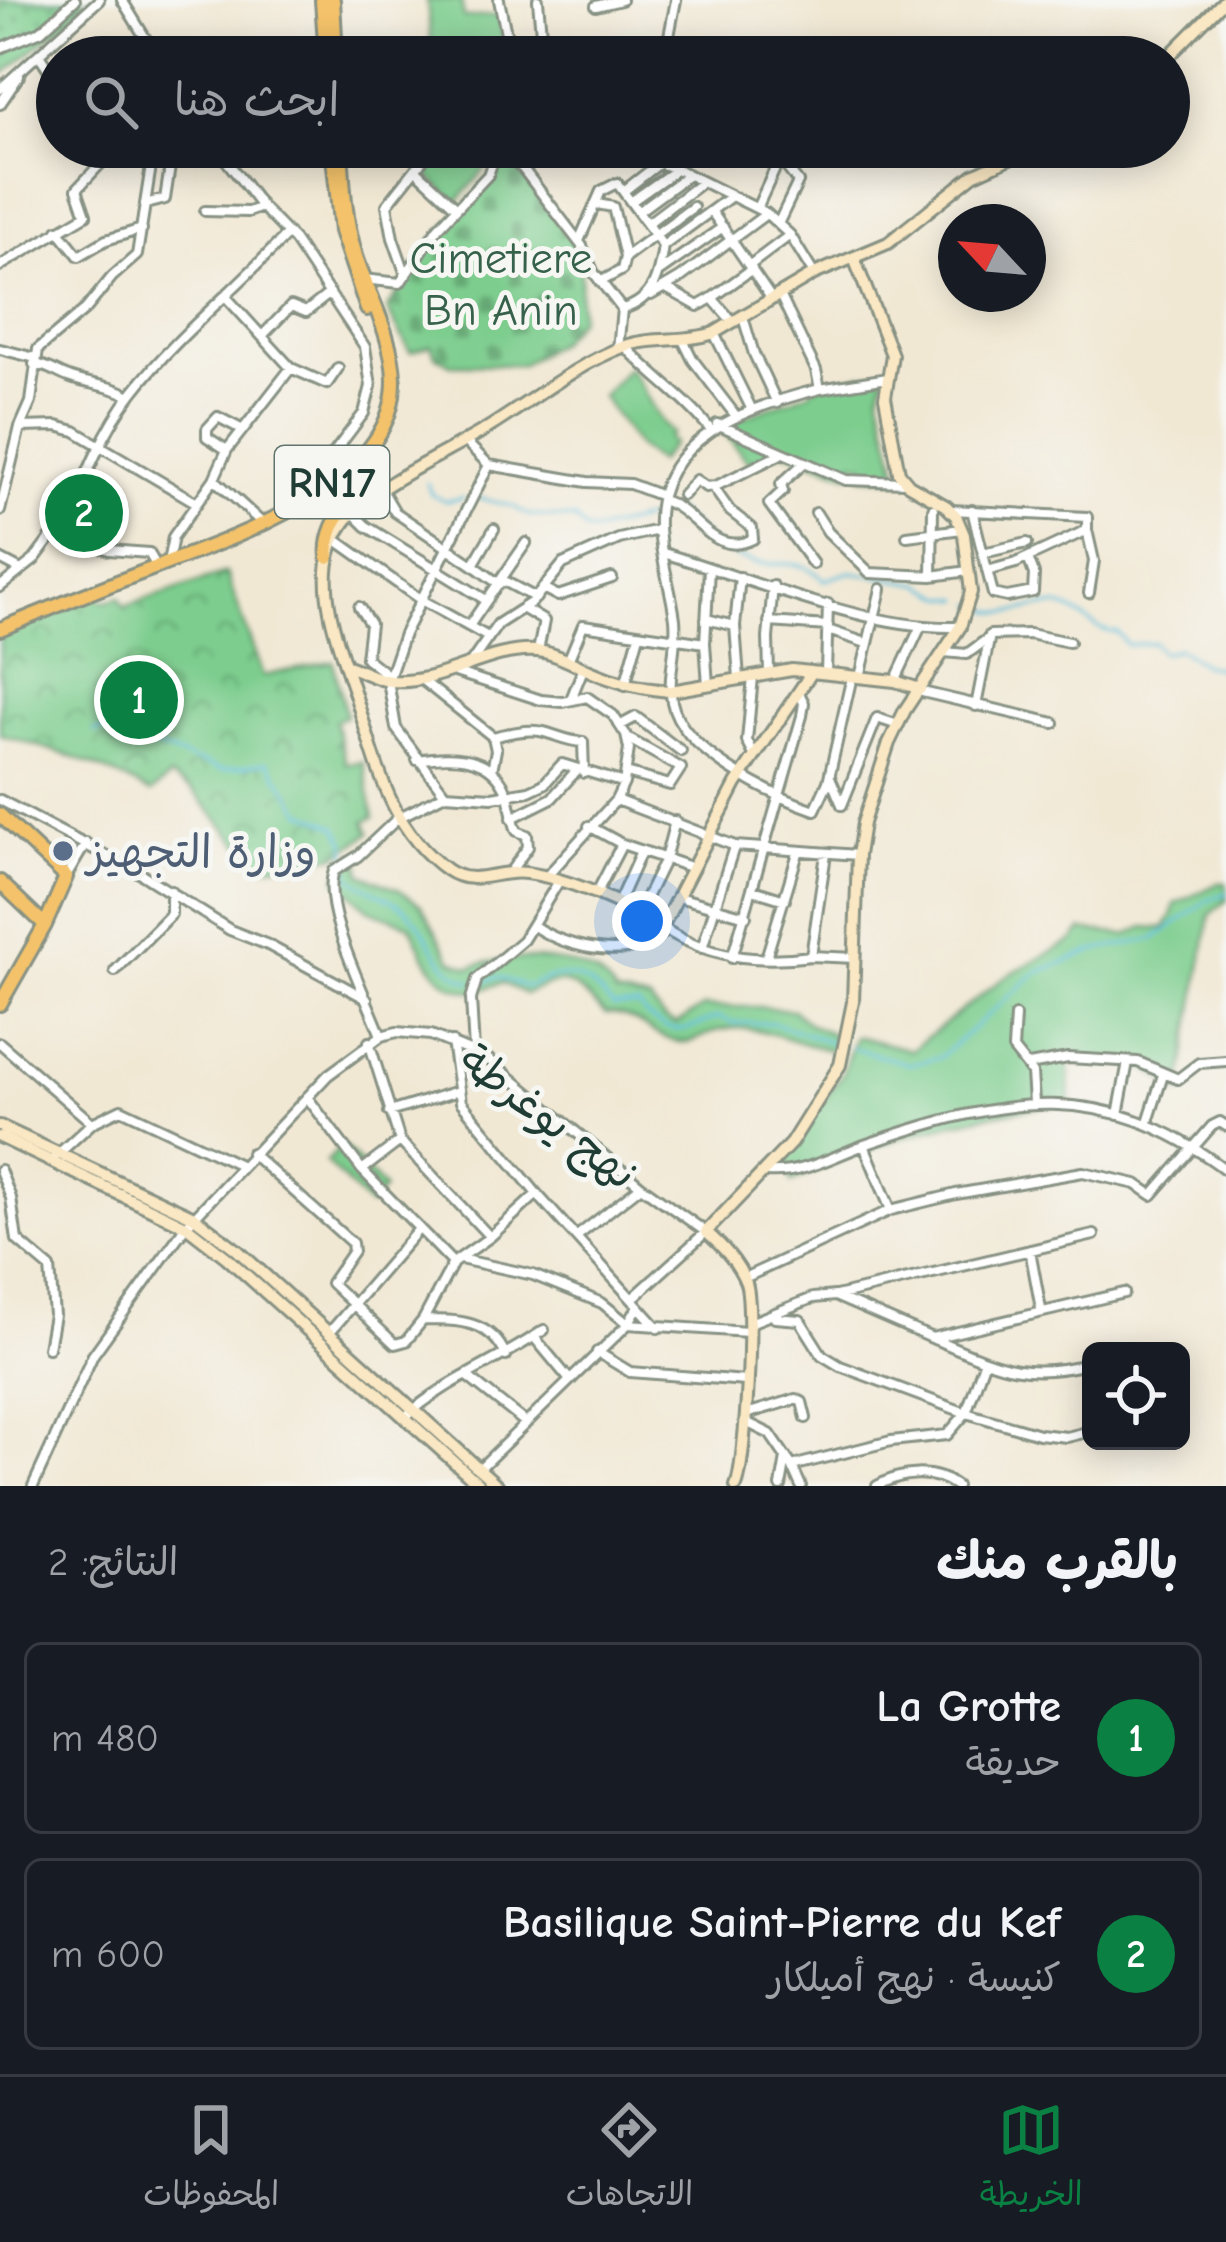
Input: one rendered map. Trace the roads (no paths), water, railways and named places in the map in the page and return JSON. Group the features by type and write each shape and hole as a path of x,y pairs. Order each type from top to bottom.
{"main road":[{"path":"322,0 325,36"},
{"path":"333,0 335,36"},
{"name":"RN17","path":"0,627 292,511 356,456 384,422 394,381 388,346 360,280 340,168"},
{"path":"328,557 332,527 362,480 356,456"},
{"path":"0,815 66,877 0,1004"},
{"path":"0,882 45,925"}],"street":[{"path":"0,48 40,31 75,0"},
{"path":"60,36 99,0"},
{"path":"122,0 144,36"},
{"path":"499,0 507,36"},
{"path":"538,0 540,36"},
{"path":"596,6 620,0"},
{"path":"669,36 676,0"},
{"path":"1189,36 1225,0"},
{"path":"0,89 36,59"},
{"path":"0,104 21,72"},
{"path":"0,266 86,214 77,189 96,168"},
{"path":"0,511 4,467 31,402 40,345 86,309 139,250 150,168"},
{"path":"145,204 165,199 170,168"},
{"path":"232,168 288,233 365,347 371,386 360,422 324,466"},
{"path":"360,280 395,285 407,277 428,241 484,181 490,168"},
{"path":"625,190 650,168"},
{"path":"622,309 666,288 732,239 762,211 777,168"},
{"path":"779,222 798,182 788,168"},
{"path":"855,958 732,958 702,948 639,912 552,879 510,872 475,879 451,873 398,818 358,665 331,607 328,557 352,513 382,490 622,347 715,333 814,274 901,235 989,168"},
{"path":"523,169 579,241 600,281 622,309 622,347 656,380 714,426 780,454 860,482 905,482"},
{"path":"632,201 677,169 779,222 814,274"},
{"path":"407,277 392,238 387,205 416,170 458,208"},
{"path":"639,211 688,176"},
{"path":"648,223 700,183"},
{"path":"579,241 601,191 614,184 622,185 664,246"},
{"path":"644,298 659,272 664,246 731,196"},
{"path":"597,204 613,207 625,257 622,270 600,281"},
{"path":"206,211 248,212 262,207"},
{"path":"625,257 693,207"},
{"path":"712,212 775,296 811,358 820,389"},
{"path":"659,272 723,227"},
{"path":"58,230 79,256 106,240 142,229"},
{"path":"63,533 100,447 130,396 176,342 288,233"},
{"path":"666,288 698,306 790,235"},
{"path":"479,1479 526,1423 628,1324 635,1303 766,1172 805,1125 844,1055 863,823 898,725 960,627 970,592 962,529 951,510 905,482 899,473 885,397 892,355 854,258"},
{"path":"262,335 288,308 306,312 330,293"},
{"path":"227,297 291,368 327,383 338,368"},
{"path":"712,298 738,319 777,403"},
{"path":"715,333 752,410"},
{"path":"683,340 736,416"},
{"path":"0,349 130,396"},
{"path":"0,587 39,554 52,533 109,550 144,552 162,561 241,429 291,368"},
{"path":"881,589 818,809 779,795 706,754 674,709 676,640 658,530 662,498 682,460 714,426 820,389 887,378"},
{"path":"227,450 207,437 207,429 218,417 241,429"},
{"path":"20,427 65,428 197,503"},
{"path":"465,441 489,465 587,482 630,484 678,506 719,543 734,546 753,539 752,528 730,512 713,487 697,480 683,494"},
{"path":"713,487 780,454"},
{"path":"804,463 781,484 782,493 769,504 813,564"},
{"path":"445,794 397,728 389,679 421,599 489,465"},
{"path":"214,479 262,522"},
{"path":"382,490 395,512 473,566 536,598"},
{"path":"932,576 933,509"},
{"path":"951,510 1084,514 1094,562 1089,593"},
{"path":"972,510 995,596 1033,592 1028,557"},
{"path":"352,513 486,600"},
{"path":"816,513 828,532 870,573 932,576 969,571"},
{"path":"473,566 494,529"},
{"path":"908,536 962,529"},
{"path":"461,670 502,620 524,609 556,570 574,557 658,530"},
{"path":"987,571 1088,530"},
{"path":"334,539 488,638"},
{"path":"469,626 526,543"},
{"path":"983,553 1027,543"},
{"path":"663,553 872,617 920,628 960,627"},
{"path":"0,559 21,570"},
{"path":"708,685 709,568"},
{"path":"739,678 735,626 740,577"},
{"path":"543,588 558,596 612,578"},
{"path":"769,672 773,586"},
{"path":"826,674 828,604"},
{"path":"358,665 370,624 359,607"},
{"path":"524,609 544,621 538,651"},
{"path":"706,619 735,626"},
{"path":"769,622 828,628 866,643"},
{"path":"568,662 583,626 705,643"},
{"path":"895,681 920,628"},
{"path":"944,652 967,654 993,633 1070,642"},
{"path":"626,685 639,635"},
{"path":"976,706 987,639"},
{"path":"358,665 389,679 421,679 510,652 538,651 626,685 671,691 769,672 812,672 895,681 1054,723"},
{"path":"570,700 583,669"},
{"path":"461,670 534,698 594,700 621,725 627,738 625,778 616,800 589,826 552,879 534,926 476,983 471,999 474,1051"},
{"path":"534,926 552,938 610,950 647,946 664,928 689,867 743,773 812,672"},
{"path":"753,676 747,741 755,756"},
{"path":"421,679 493,737 492,770"},
{"path":"732,958 802,716 805,703 800,695"},
{"path":"621,725 636,717 681,751"},
{"path":"830,776 842,805 877,718 898,725"},
{"path":"493,737 533,731 549,733 559,741 583,742 580,772 552,798 512,818"},
{"path":"33,1486 93,1355 190,1221 307,1096 381,1036 336,914 330,883 339,866 358,856 398,818 445,794 508,795 544,784 562,764 580,772 670,785 681,769 627,738"},
{"path":"417,760 457,757 492,770 508,795 517,831 527,835 529,843 510,872"},
{"path":"0,800 86,843 235,932 368,999"},
{"path":"616,800 735,846 858,855"},
{"path":"639,912 665,859 675,821"},
{"path":"589,826 641,852 689,867"},
{"path":"66,877 86,843"},
{"path":"595,895 622,844"},
{"path":"702,948 735,846"},
{"path":"618,903 641,852"},
{"path":"766,958 798,853"},
{"path":"811,956 826,854"},
{"path":"753,890 785,899"},
{"path":"115,971 171,914 171,891"},
{"path":"676,896 746,916"},
{"path":"1015,1016 1014,1052 1029,1065 1034,1102"},
{"name":"نهج يوغرطة","path":"381,1036 412,1032 474,1051 505,1071 641,1186 706,1232"},
{"path":"0,1042 92,1123"},
{"path":"370,1042 400,1141 490,1237"},
{"path":"452,1042 458,1091 467,1111 658,1328"},
{"path":"1029,1065 1068,1058 1144,1063 1163,1075 1181,1078 1199,1063 1226,1061"},
{"path":"1118,1115 1128,1062"},
{"path":"1148,1122 1163,1075"},
{"path":"389,1112 458,1091"},
{"path":"307,1096 362,1170 418,1230 456,1260 532,1274 602,1303 628,1324 749,1327 813,1298 1094,1235"},
{"path":"766,1172 794,1173 864,1145 1034,1102 1065,1103 1148,1122 1226,1170"},
{"path":"56,1156 92,1123 117,1109 240,1165"},
{"path":"744,1277 891,1210 1071,1172 1118,1179 1152,1195 1191,1146 1216,1123 1226,1126"},
{"path":"0,1126 236,1249 409,1414"},
{"path":"0,1136 56,1156"},
{"path":"362,1170 400,1141"},
{"path":"864,1145 891,1210"},
{"path":"251,1153 352,1244 353,1251 331,1283 395,1344 406,1341 423,1320 456,1260 490,1237 537,1194"},
{"path":"0,1170 17,1240 50,1268 53,1315 48,1348"},
{"path":"576,1237 641,1186"},
{"path":"190,1221 479,1479 498,1486"},
{"path":"329,1333 418,1230"},
{"path":"706,1232 744,1277 749,1327 741,1472 736,1486"},
{"path":"1030,1250 1041,1310"},
{"path":"932,1338 1124,1293"},
{"path":"835,1296 985,1360 1041,1374 1082,1365"},
{"path":"768,1318 796,1318 827,1359 966,1412 1054,1438 1082,1433"},
{"path":"423,1320 470,1322 496,1336 506,1356"},
{"path":"409,1414 444,1386 506,1356 544,1330"},
{"path":"534,1337 569,1379"},
{"path":"597,1352 630,1372 746,1381"},
{"path":"792,1466 891,1441 947,1435 966,1412 985,1360"},
{"path":"468,1377 526,1423"},
{"path":"745,1418 796,1399 802,1402 806,1418"},
{"path":"745,1418 770,1434 801,1486"},
{"path":"781,1486 787,1456"},
{"path":"877,1486 919,1474 940,1476 956,1486"}],"waterway":[{"path":"427,483 431,494 446,501 463,498"},
{"path":"477,498 528,515 575,519 594,532 653,517"},
{"path":"665,513 680,514"},
{"path":"688,520 717,546 752,562 806,567 825,580 851,572 921,584 945,597 962,599"},
{"path":"975,604 1007,613 1063,607 1117,632 1127,645 1154,643 1161,653 1179,649 1204,665 1226,669"},
{"path":"94,732 115,727 135,740 222,770 268,762 303,812 337,826 346,842 347,857"},
{"path":"348,867 357,881 406,910 451,970 471,981"},
{"path":"850,1047 909,1064 939,1058 1036,973 1093,951 1154,939 1226,893"},
{"path":"480,982 498,977 527,987 553,977 574,977 593,987 613,1007 639,1006 648,1017 676,1030 719,1017 732,1023 773,1023 840,1045"}],"place":[{"name":"Basilique Saint-Pierre du Kef","path":"84,513"},
{"name":"La Grotte","path":"139,700"},
{"name":"وزارة التجهيز","path":"63,851"}],"park label":[{"name":"Cimetiere Bn Anin","path":"501,283"}]}
